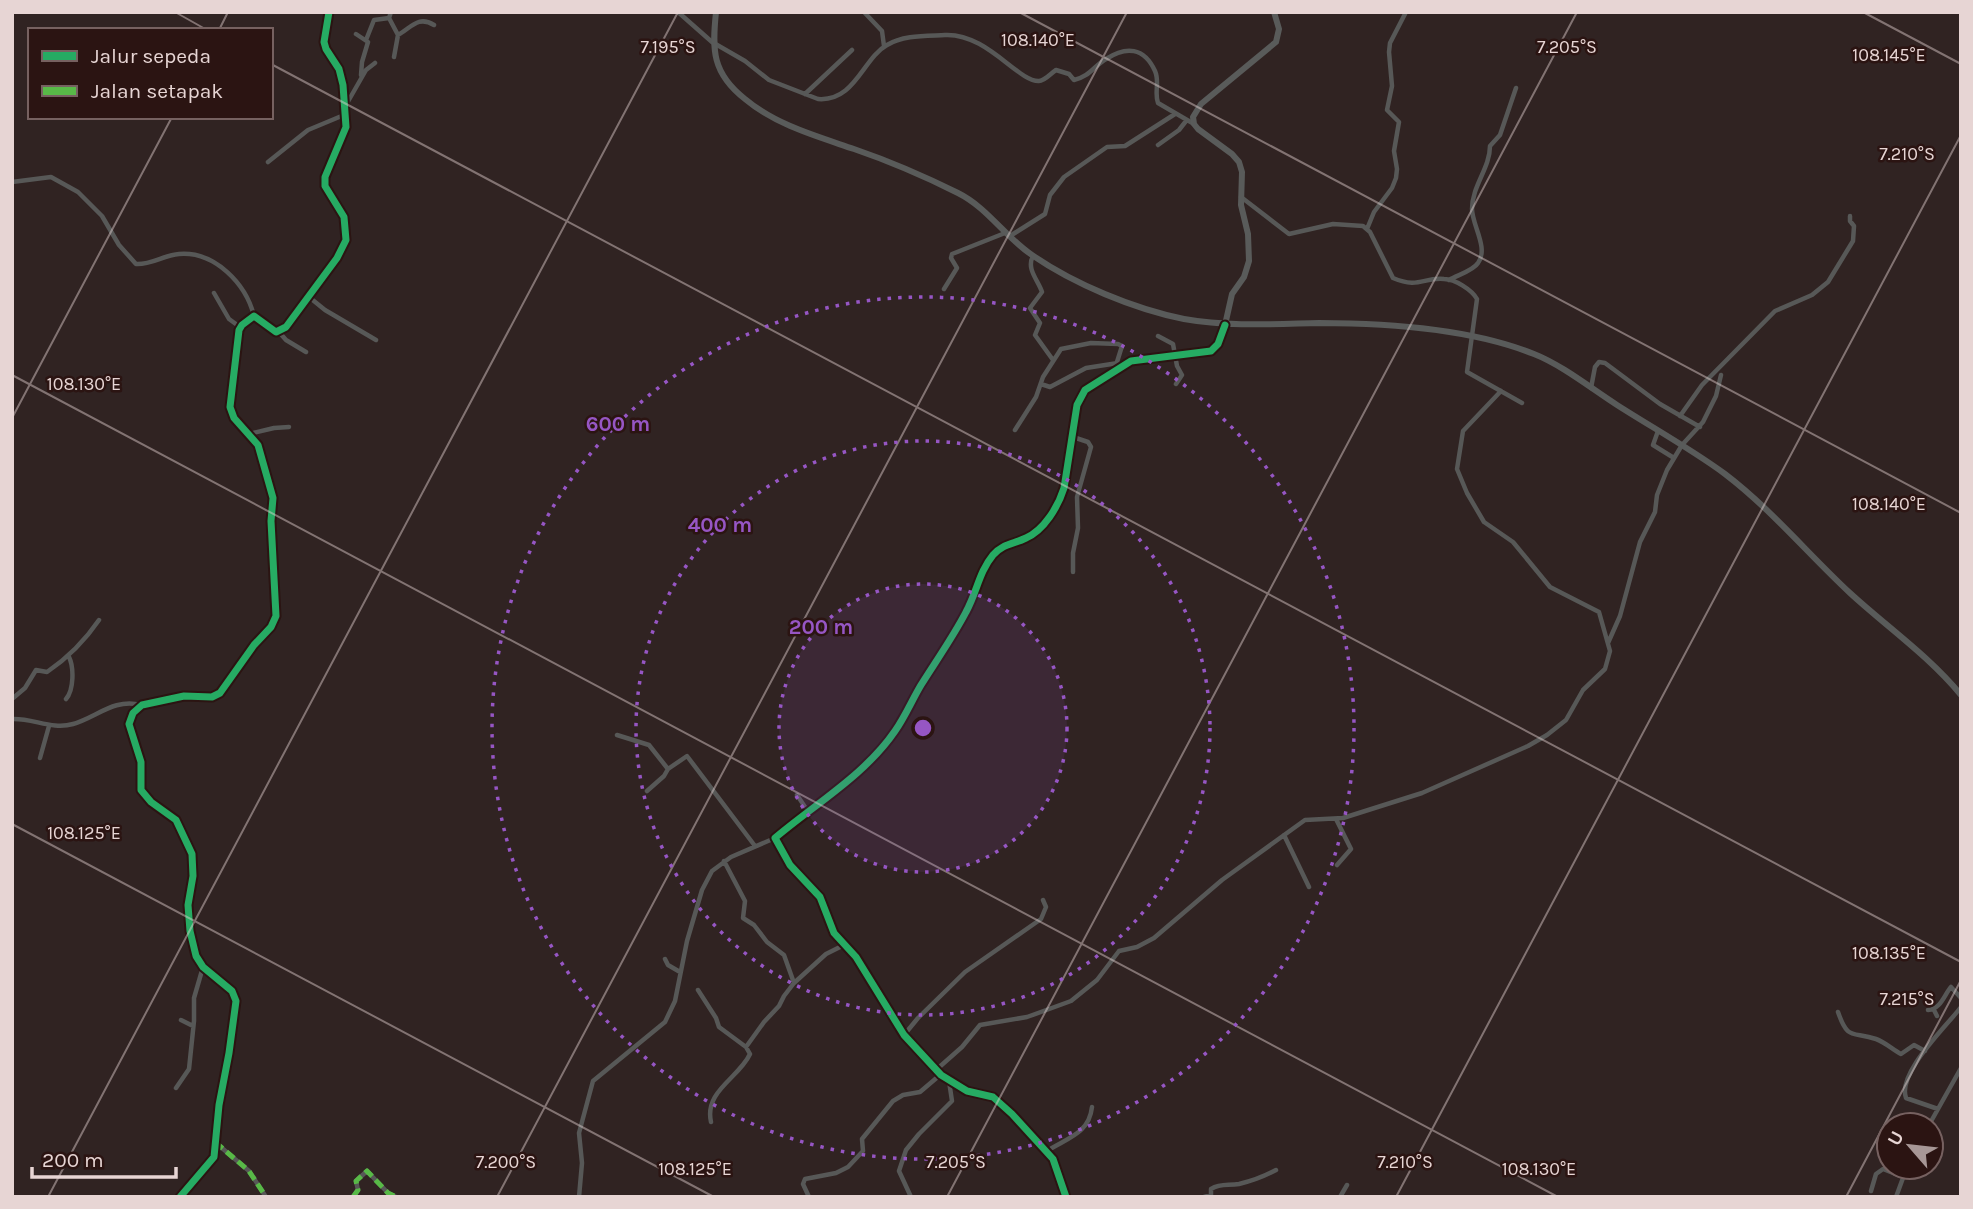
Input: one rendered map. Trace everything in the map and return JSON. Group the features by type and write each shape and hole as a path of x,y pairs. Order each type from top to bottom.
{"main road":[{"path":"716,12 712,42 715,60 729,83 744,99 795,128 907,169 974,202 1033,256 1134,306 1182,319 1225,325 1370,323 1424,328 1500,342 1537,355 1682,445 1742,488 1850,592 1943,673 1961,695"},
{"path":"1225,325 1232,294 1244,277 1249,261 1248,234 1241,196 1242,172 1233,154 1194,124 1193,117 1197,108 1276,42 1279,29 1274,12"}],"street":[{"path":"279,332 289,324 309,297 337,258 346,240 344,217 324,182 345,132 343,85 339,69 324,42 329,12"},
{"path":"678,12 712,42 745,61 769,80 818,99 832,98 859,78 884,46 916,37 957,35 987,47 1023,74 1040,82 1056,70 1069,74 1074,80 1081,78 1108,58 1132,50 1144,56 1154,69 1158,79 1157,101 1194,124"},
{"path":"864,12 882,31 884,46"},
{"path":"1367,229 1374,212 1393,186 1397,175 1394,151 1399,122 1387,110 1392,87 1389,51 1390,42 1406,12"},
{"path":"362,76 362,62 368,46 366,40 374,20 390,15 397,35 394,57"},
{"path":"397,35 415,22 427,21 434,25"},
{"path":"356,34 366,40"},
{"path":"805,94 852,50"},
{"path":"344,109 362,76 375,63"},
{"path":"1448,280 1477,265 1482,253 1472,213 1472,198 1489,156 1490,146 1500,135 1516,88"},
{"path":"944,289 957,268 951,258 952,254 1007,235 1045,214 1050,195 1063,177 1107,147 1123,146 1175,114"},
{"path":"268,162 308,130 344,116"},
{"path":"1158,145 1180,129 1186,120"},
{"path":"12,182 44,176 57,179 85,199 102,216 119,245 136,264 179,254 200,254 210,259 243,288 254,316 306,352"},
{"path":"1241,196 1289,234 1332,224 1362,225 1367,229 1392,277 1416,284 1443,279 1469,290 1476,296 1467,372 1522,403"},
{"path":"1680,416 1702,385 1774,311 1812,295 1828,282 1853,241 1854,226 1850,216"},
{"path":"1033,256 1031,269 1042,292 1030,308 1040,323 1035,335 1053,361"},
{"path":"214,293 229,319 240,327"},
{"path":"309,297 325,310 376,340"},
{"path":"12,719 26,718 50,726 74,724 113,705 142,705 184,696 217,696 274,621 276,611 271,521 273,498 258,446 234,418 230,407 240,327 254,316"},
{"path":"1041,384 1050,387 1086,368 1211,351 1218,344 1225,325"},
{"path":"1158,336 1172,342 1177,354 1177,366 1182,375 1176,384"},
{"path":"579,1197 582,1163 579,1133 593,1081 665,1022 675,1001 680,972 706,880 724,861 775,838 879,751 896,729 965,614 979,576 994,554 1004,545 1033,535 1048,519 1061,498 1081,395 1119,364 1122,346 1115,343 1091,343 1061,349 1015,430"},
{"path":"1591,388 1596,365 1605,363 1660,404 1700,427"},
{"path":"1608,643 1620,616 1640,542 1655,511 1667,470 1682,445 1700,427 1716,396 1721,375"},
{"path":"809,1197 803,1183 805,1179 836,1173 848,1167 864,1149 862,1139 890,1104 900,1096 920,1092 980,1025 1027,1017 1076,997 1097,980 1119,951 1137,947 1154,938 1222,880 1307,820 1336,819 1422,793 1528,746 1566,720 1583,690 1605,669 1610,658 1598,610 1548,586 1517,545 1484,522 1467,493 1457,468 1462,434 1501,391"},
{"path":"248,434 289,427"},
{"path":"1658,431 1653,444 1674,458"},
{"path":"1073,437 1088,442 1091,447 1077,497 1073,572"},
{"path":"12,699 25,688 36,670 47,672 69,657 85,641 99,620"},
{"path":"66,699 72,691 72,663 69,657"},
{"path":"142,705 133,713 130,724 141,762 141,790 151,802 176,820 192,854 193,876 188,905 196,956 203,967 232,991 236,1001 212,1161 183,1195"},
{"path":"40,758 50,726"},
{"path":"617,735 649,745 668,769"},
{"path":"647,791 668,769 687,756 755,846"},
{"path":"797,795 808,813"},
{"path":"1336,819 1351,849 1337,865"},
{"path":"1284,835 1308,887"},
{"path":"775,838 790,865 820,897 831,927 856,957 904,1035 938,1072 949,1080 967,1091 994,1098 1054,1160 1066,1197"},
{"path":"724,861 745,901 743,918 754,925 767,942 784,955 794,983"},
{"path":"904,1035 965,972 1041,919 1046,907 1043,900"},
{"path":"746,1047 794,983 826,954 844,945"},
{"path":"665,959 668,965 680,972"},
{"path":"176,1088 189,1069 194,998 203,967"},
{"path":"1937,1016 1931,1010 1944,999 1950,988 1961,998"},
{"path":"698,989 719,1027 746,1047 750,1054 722,1087 708,1109 711,1122"},
{"path":"1961,1007 1910,1070 1904,1095 1938,1109 1961,1068"},
{"path":"1838,1012 1846,1032 1852,1035 1876,1039 1901,1054 1914,1045 1925,1051"},
{"path":"181,1020 193,1026"},
{"path":"911,1197 899,1171 906,1150 952,1101 949,1080"},
{"path":"1047,1151 1084,1128 1090,1121 1092,1107"},
{"path":"215,1142 249,1171 266,1197"},
{"path":"1203,1197 1210,1195 1211,1189 1220,1184 1236,1184 1276,1170"},
{"path":"353,1197 358,1190 356,1181 367,1171 388,1193 396,1197"},
{"path":"1871,1191 1875,1177"},
{"path":"1340,1197 1347,1185"}],"marked path":[{"path":"215,1142 249,1171 266,1197"},
{"path":"353,1197 358,1190 356,1181 367,1171 388,1193 396,1197"}],"cycle path":[{"path":"180,1197 214,1157 219,1105 236,1001 232,991 203,967 196,956 188,905 193,876 192,854 176,820 151,802 141,790 141,762 129,724 133,713 142,705 184,696 212,697 220,693 254,645 271,627 276,616 271,521 273,498 258,445 234,418 230,407 239,330 242,325 254,316 276,332 286,327 337,258 346,240 344,217 325,186 325,177 346,127 339,69 324,42 329,12"},
{"path":"1066,1197 1053,1159 1012,1114 993,1097 967,1091 941,1075 904,1035 856,957 834,933 820,897 790,865 775,838 854,775 883,747 899,726 961,621 993,555 1033,534 1050,517 1064,488 1077,405 1085,390 1131,361 1211,351 1218,344 1225,325"}]}
